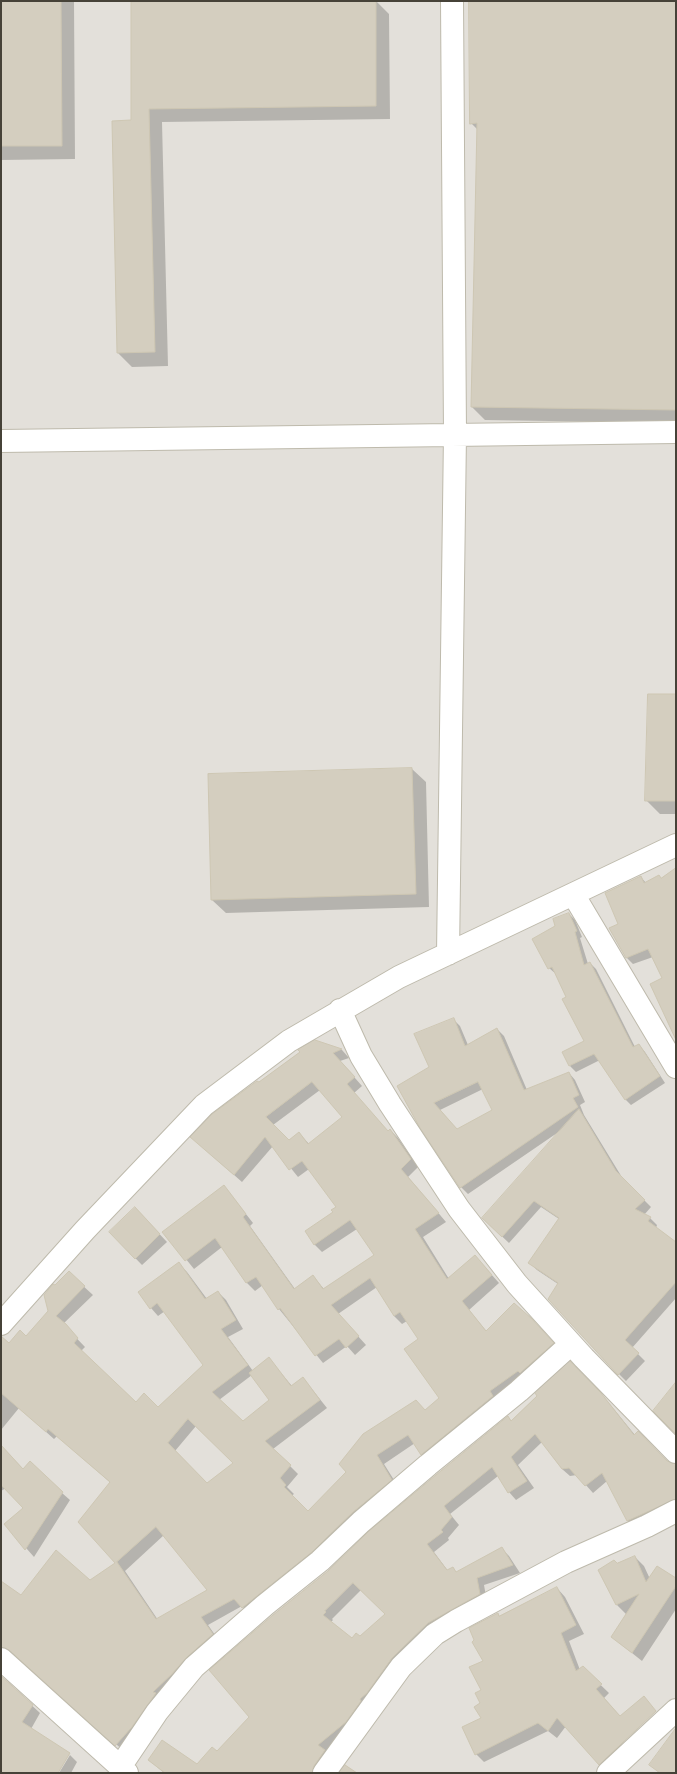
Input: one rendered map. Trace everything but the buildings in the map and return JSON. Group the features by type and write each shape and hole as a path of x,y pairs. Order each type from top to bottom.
{"street":[{"path":"448,954 455,434 452,1"},
{"path":"1,441 676,432"},
{"path":"1,1324 85,1230 204,1105 289,1041 399,977 676,845"},
{"path":"573,894 676,1067"},
{"path":"340,1010 361,1056 406,1129 459,1209 517,1284 571,1344 676,1452"},
{"path":"1,1659 123,1770 157,1712 194,1667 265,1605 320,1561 361,1522 428,1465 519,1391 571,1344"},
{"path":"324,1773 401,1667 436,1634 456,1621 566,1562 647,1526 676,1511"},
{"path":"608,1773 676,1710"}],"shaded area":[{"path":"1,1 676,1 676,1773 1,1773"}]}
